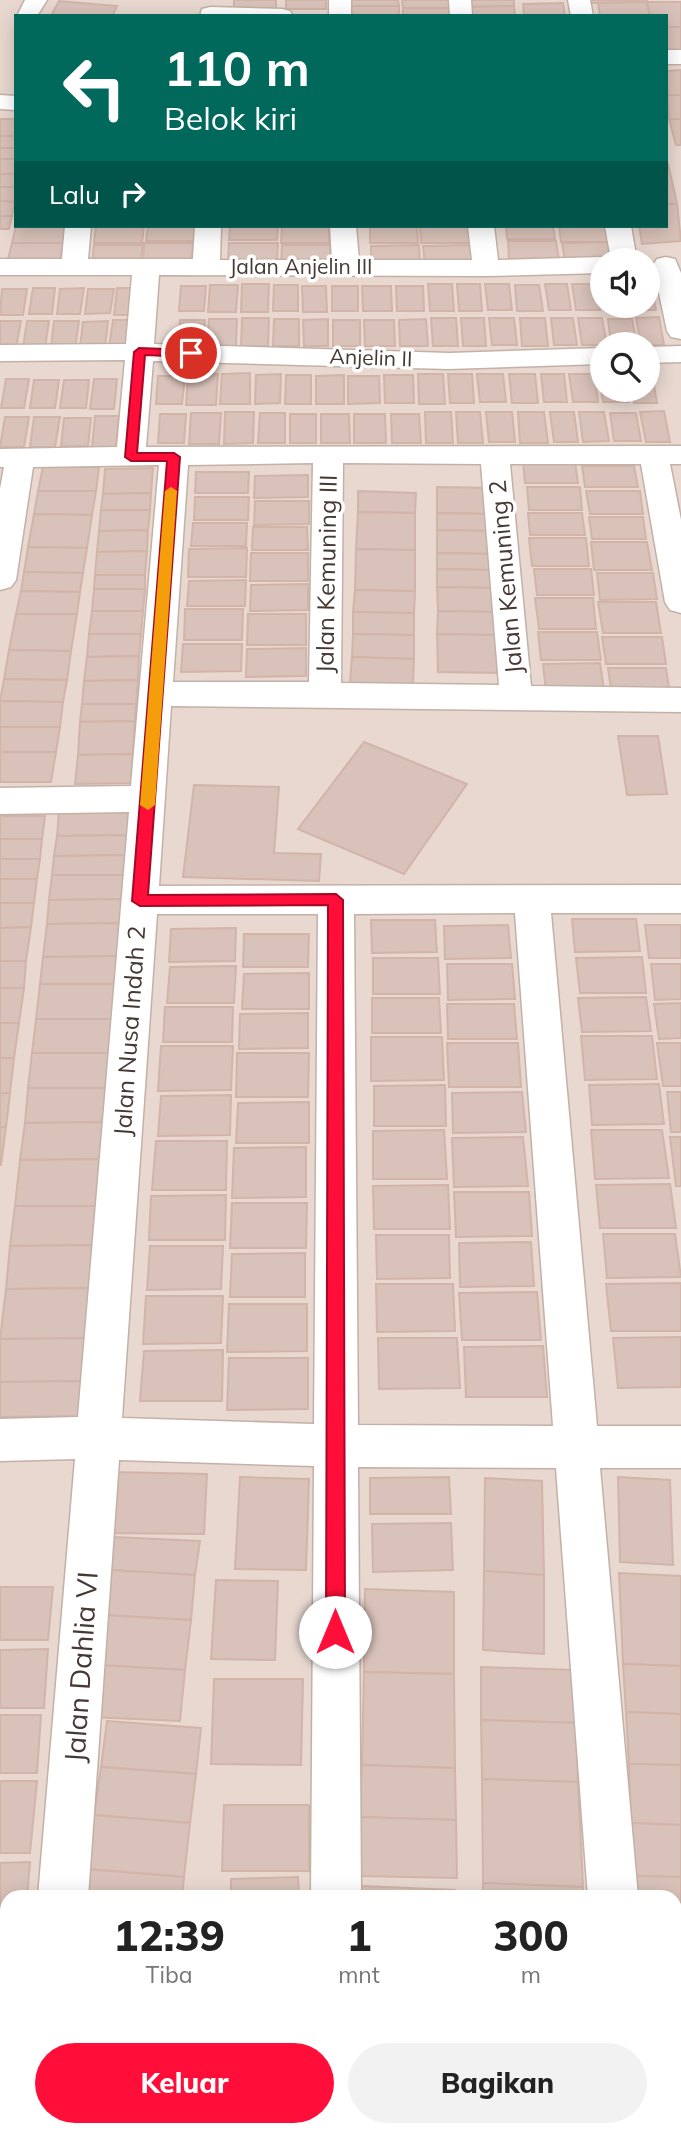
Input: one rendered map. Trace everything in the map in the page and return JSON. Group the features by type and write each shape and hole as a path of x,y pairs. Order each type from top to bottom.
{"street":[{"path":"210,10 258,14"},
{"path":"74,267 78,228"},
{"path":"206,267 208,228"},
{"path":"343,228 346,266"},
{"path":"481,228 485,268"},
{"path":"618,228 622,248"},
{"name":"Jalan Anjelin III","path":"0,267 485,268 590,265"},
{"path":"665,265 681,331"},
{"path":"131,457 146,267"},
{"name":"Anjelin II","path":"0,353 139,352 449,360 590,356"},
{"path":"660,355 681,354"},
{"path":"0,580 10,458 328,454 668,455 681,602"},
{"name":"Jalan Kemuning III","path":"326,694 328,454"},
{"name":"Jalan Kemuning 2","path":"495,456 516,698"},
{"name":"Jalan Nusa Indah 2","path":"98,1438 174,457"},
{"path":"155,694 681,700"},
{"path":"0,801 148,799"},
{"path":"532,899 612,1890"},
{"path":"140,901 681,899"},
{"path":"336,900 336,1890"},
{"path":"0,1440 98,1438 335,1446 681,1447"},
{"name":"Jalan Dahlia VI","path":"64,1890 98,1438"}],"shaded area":[{"path":"0,0 681,0 681,1890 0,1890"}],"building":[{"path":"234,0 276,0 276,10 234,10"},
{"path":"286,0 326,0 326,9 286,9"},
{"path":"347,0 398,0 399,6 347,6"},
{"path":"402,0 450,0 451,8 403,8"},
{"path":"468,0 514,0 514,6 468,7"},
{"path":"589,0 647,0 647,2 590,3"},
{"path":"59,1 117,6 113,14 52,14"},
{"path":"647,2 650,14 600,14 598,3"},
{"path":"647,2 681,2 681,27 668,27 668,14 650,14"},
{"path":"563,3 565,14 524,14 523,4"},
{"path":"347,6 399,6 399,14 347,14"},
{"path":"514,6 515,14 469,14 468,7"},
{"path":"403,8 451,8 452,14 403,14"},
{"path":"668,27 681,27 681,51 668,51"},
{"path":"681,70 681,95 668,95 668,71"},
{"path":"668,95 681,95 681,119 669,119"},
{"path":"0,119 14,119 14,136 0,136"},
{"path":"669,119 681,119 681,145 676,145"},
{"path":"0,136 14,136 14,148 0,148"},
{"path":"0,148 14,148 14,159 0,159"},
{"path":"0,159 14,159 14,174 0,174"},
{"path":"668,164 677,204 668,204"},
{"path":"0,174 14,174 14,187 0,187"},
{"path":"0,187 14,187 14,202 0,201"},
{"path":"0,201 14,202 12,216 0,216"},
{"path":"668,204 677,204 681,241 642,244 639,228 668,228"},
{"path":"0,216 12,216 9,229 0,229"},
{"path":"16,228 66,228 63,243 12,243"},
{"path":"96,228 144,228 142,243 94,243"},
{"path":"148,228 196,228 195,241 146,241"},
{"path":"230,228 278,228 277,240 229,240"},
{"path":"282,228 329,228 329,243 281,243"},
{"path":"370,228 417,228 418,243 370,243"},
{"path":"420,228 468,228 470,243 421,243"},
{"path":"506,228 553,228 555,239 507,239"},
{"path":"559,228 606,228 609,242 561,242"},
{"path":"508,241 556,241 559,260 509,260"},
{"path":"611,242 612,248 590,248 590,261 565,261 562,243"},
{"path":"12,243 63,243 59,263 7,263"},
{"path":"144,243 193,243 191,262 143,262"},
{"path":"229,243 278,243 277,262 228,262"},
{"path":"94,245 143,245 140,264 92,264"},
{"path":"282,245 330,245 330,264 281,264"},
{"path":"419,245 420,264 371,264 371,246"},
{"path":"472,245 473,264 425,265 423,246"},
{"path":"242,284 269,284 268,312 241,312"},
{"path":"428,284 452,284 454,311 430,311"},
{"path":"457,284 480,284 482,311 459,311"},
{"path":"485,284 509,284 512,310 488,310"},
{"path":"545,284 567,284 571,310 549,310"},
{"path":"572,284 590,284 590,310 576,310"},
{"path":"210,285 238,285 236,312 208,312"},
{"path":"274,285 298,285 298,311 273,311"},
{"path":"515,285 539,285 543,311 517,311"},
{"path":"181,286 206,286 204,311 179,311"},
{"path":"302,286 326,286 327,312 303,312"},
{"path":"332,286 358,286 358,311 332,311"},
{"path":"362,286 391,286 392,311 363,311"},
{"path":"396,286 423,286 424,311 397,311"},
{"path":"33,288 55,288 52,314 29,314"},
{"path":"84,288 80,314 57,314 60,289"},
{"path":"117,288 140,288 137,315 114,315"},
{"path":"2,289 27,289 23,315 0,315"},
{"path":"88,289 114,289 110,313 85,314"},
{"path":"242,318 269,318 268,346 241,347"},
{"path":"431,318 456,318 458,346 433,346"},
{"path":"461,318 484,318 486,346 463,346"},
{"path":"489,318 514,318 517,345 492,345"},
{"path":"520,318 545,318 548,346 522,346"},
{"path":"551,318 573,318 577,345 554,345"},
{"path":"578,318 602,318 605,332 590,332 590,345 582,345"},
{"path":"636,318 659,318 664,345 660,345 660,332 639,332"},
{"path":"209,319 237,319 236,347 207,347"},
{"path":"274,319 299,319 299,346 273,346"},
{"path":"328,319 328,346 304,346 303,320"},
{"path":"426,319 428,346 400,346 399,320"},
{"path":"608,319 632,319 635,332 610,332"},
{"path":"113,320 135,320 132,348 109,348"},
{"path":"180,320 205,320 203,346 178,346"},
{"path":"333,320 360,320 360,346 333,346"},
{"path":"364,320 394,320 395,346 365,346"},
{"path":"0,321 21,321 16,348 0,349"},
{"path":"27,321 49,321 45,348 23,348"},
{"path":"54,321 79,321 75,348 51,348"},
{"path":"108,321 105,347 80,347 83,322"},
{"path":"250,373 250,404 220,404 222,374"},
{"path":"218,374 216,405 186,405 188,375"},
{"path":"281,374 280,403 255,404 256,375"},
{"path":"418,374 443,374 445,404 419,404"},
{"path":"448,374 472,374 474,403 450,403"},
{"path":"477,374 503,374 506,402 480,402"},
{"path":"509,374 535,374 538,403 512,403"},
{"path":"541,374 564,374 567,402 544,402"},
{"path":"569,374 590,374 590,402 573,402"},
{"path":"286,375 311,375 311,404 285,404"},
{"path":"344,375 344,404 316,404 316,376"},
{"path":"384,375 413,375 414,403 385,403"},
{"path":"158,376 185,376 182,404 156,404"},
{"path":"348,376 379,376 380,403 348,404"},
{"path":"6,379 29,379 24,408 1,408"},
{"path":"94,379 117,379 114,409 90,409"},
{"path":"34,380 59,380 55,408 30,408"},
{"path":"64,380 89,380 86,408 60,408"},
{"path":"664,411 670,442 646,442 640,412"},
{"path":"225,412 254,412 253,443 224,444"},
{"path":"425,412 451,412 453,443 426,443"},
{"path":"456,412 480,412 483,443 458,443"},
{"path":"486,412 512,412 515,442 489,442"},
{"path":"518,412 544,412 548,443 520,443"},
{"path":"550,412 574,412 578,442 554,442"},
{"path":"579,412 604,412 609,441 583,442"},
{"path":"191,413 221,413 219,444 189,444"},
{"path":"260,413 285,413 285,443 258,443"},
{"path":"610,413 636,413 641,441 614,441"},
{"path":"160,414 186,414 184,443 158,443"},
{"path":"290,414 316,414 316,443 290,443"},
{"path":"321,414 349,414 350,443 321,443"},
{"path":"354,414 385,414 386,443 354,443"},
{"path":"391,414 419,414 421,443 392,443"},
{"path":"95,416 119,416 116,447 92,448"},
{"path":"5,417 29,417 24,447 0,447"},
{"path":"34,417 60,417 55,447 30,447"},
{"path":"64,418 91,418 88,446 61,446"},
{"path":"523,462 575,462 578,483 525,483"},
{"path":"582,466 634,466 638,487 585,487"},
{"path":"43,467 99,467 96,491 38,491"},
{"path":"153,468 151,493 103,494 105,469"},
{"path":"196,472 249,472 248,493 195,493"},
{"path":"308,475 308,497 254,498 255,476"},
{"path":"437,487 492,488 493,514 437,513"},
{"path":"527,487 580,487 582,510 529,510"},
{"path":"38,491 96,491 92,515 34,514"},
{"path":"358,491 416,493 415,513 358,512"},
{"path":"586,491 640,491 643,514 590,514"},
{"path":"151,493 150,510 101,510 103,494"},
{"path":"195,497 249,497 248,520 194,520"},
{"path":"255,501 309,501 309,524 254,525"},
{"path":"101,510 150,510 148,530 99,531"},
{"path":"358,512 415,513 415,550 356,549"},
{"path":"437,513 493,514 493,531 437,530"},
{"path":"528,513 582,513 585,535 530,535"},
{"path":"34,514 92,515 87,548 28,547"},
{"path":"589,517 643,517 646,539 592,539"},
{"path":"193,523 247,523 246,546 191,546"},
{"path":"253,527 307,527 308,550 252,550"},
{"path":"148,530 147,551 97,552 99,531"},
{"path":"437,530 493,531 495,554 437,553"},
{"path":"529,538 586,538 589,566 532,566"},
{"path":"591,542 647,542 652,570 594,570"},
{"path":"28,547 87,548 83,573 24,572"},
{"path":"247,548 246,577 188,577 189,549"},
{"path":"356,549 415,550 415,591 355,590"},
{"path":"147,551 145,575 95,575 97,552"},
{"path":"251,553 308,553 308,581 250,581"},
{"path":"437,553 495,554 495,570 437,569"},
{"path":"437,569 495,570 495,588 437,587"},
{"path":"534,569 591,569 594,595 537,595"},
{"path":"24,572 83,573 80,592 21,591"},
{"path":"597,573 653,573 657,599 600,600"},
{"path":"95,575 145,575 145,589 94,589"},
{"path":"246,580 245,606 187,606 189,581"},
{"path":"308,584 308,610 250,611 251,585"},
{"path":"437,587 495,588 497,612 438,611"},
{"path":"94,589 145,589 143,611 92,611"},
{"path":"355,590 415,591 414,613 353,612"},
{"path":"21,591 80,592 77,614 16,614"},
{"path":"535,598 593,598 596,629 539,629"},
{"path":"598,602 656,602 661,633 603,633"},
{"path":"185,609 243,609 242,640 184,640"},
{"path":"92,611 143,611 141,634 89,634"},
{"path":"438,611 497,612 497,635 437,634"},
{"path":"353,612 414,613 414,635 353,634"},
{"path":"16,614 77,614 71,651 9,650"},
{"path":"248,614 306,614 306,645 247,645"},
{"path":"538,632 597,632 601,660 541,660"},
{"path":"89,634 141,634 139,656 87,657"},
{"path":"353,634 414,635 414,659 352,657"},
{"path":"437,634 497,635 498,673 438,672"},
{"path":"602,637 662,637 666,664 606,664"},
{"path":"183,644 242,644 241,671 181,672"},
{"path":"306,648 306,676 246,677 247,649"},
{"path":"9,650 71,651 67,680 4,679"},
{"path":"139,656 138,680 84,681 87,657"},
{"path":"352,657 414,659 413,685 350,683"},
{"path":"600,663 604,690 546,691 543,664"},
{"path":"608,668 666,668 670,695 612,695"},
{"path":"4,679 67,680 63,702 0,701"},
{"path":"138,680 136,704 82,704 84,681"},
{"path":"0,701 63,702 60,727 0,727"},
{"path":"82,704 136,704 135,721 80,722"},
{"path":"135,721 133,754 78,755 80,722"},
{"path":"0,727 60,727 56,752 0,752"},
{"path":"618,736 658,736 667,794 627,795"},
{"path":"364,742 467,784 404,874 298,829"},
{"path":"0,752 56,752 51,782 0,782"},
{"path":"133,754 131,783 75,784 78,755"},
{"path":"194,785 279,787 274,853 321,854 319,881 183,877"},
{"path":"59,812 138,812 136,835 57,836"},
{"path":"0,816 45,816 42,839 0,839"},
{"path":"136,835 134,855 54,856 57,836"},
{"path":"0,839 42,839 40,859 0,859"},
{"path":"134,855 133,875 52,875 54,856"},
{"path":"0,859 40,859 37,879 0,879"},
{"path":"52,875 133,875 131,899 49,900"},
{"path":"0,879 37,879 34,903 0,903"},
{"path":"131,899 129,923 47,924 49,900"},
{"path":"0,903 34,903 31,927 0,928"},
{"path":"572,919 636,919 640,951 575,952"},
{"path":"371,920 435,920 437,952 372,953"},
{"path":"129,923 127,956 43,957 47,924"},
{"path":"508,925 511,958 445,959 444,926"},
{"path":"645,925 681,925 681,958 649,958"},
{"path":"31,927 26,961 0,961 0,928"},
{"path":"236,928 235,961 169,962 171,929"},
{"path":"244,934 309,934 308,967 243,967"},
{"path":"127,956 124,984 40,984 43,957"},
{"path":"642,957 646,993 580,993 576,958"},
{"path":"373,958 438,958 440,994 373,994"},
{"path":"0,961 26,961 24,988 0,988"},
{"path":"447,964 512,964 515,999 448,1000"},
{"path":"651,964 681,964 681,999 655,1000"},
{"path":"236,966 234,1003 167,1003 170,967"},
{"path":"309,973 309,1009 242,1009 244,974"},
{"path":"40,984 124,984 122,1019 36,1019"},
{"path":"0,988 24,988 19,1023 0,1023"},
{"path":"646,997 651,1031 582,1032 578,998"},
{"path":"372,998 439,998 441,1033 372,1033"},
{"path":"681,1003 681,1038 659,1039 654,1004"},
{"path":"447,1004 514,1004 517,1039 448,1039"},
{"path":"165,1007 233,1007 232,1042 163,1042"},
{"path":"308,1013 308,1048 239,1049 240,1014"},
{"path":"36,1019 122,1019 119,1053 32,1053"},
{"path":"0,1023 19,1023 14,1058 0,1058"},
{"path":"581,1036 652,1036 657,1079 585,1080"},
{"path":"371,1037 442,1037 444,1080 371,1081"},
{"path":"447,1043 518,1043 521,1087 449,1087"},
{"path":"657,1043 681,1043 681,1086 663,1086"},
{"path":"161,1046 233,1046 231,1090 158,1091"},
{"path":"32,1053 119,1053 116,1088 28,1088"},
{"path":"237,1053 309,1053 308,1097 236,1097"},
{"path":"0,1058 14,1058 10,1093 0,1093"},
{"path":"659,1084 664,1124 592,1125 589,1085"},
{"path":"445,1085 446,1126 374,1126 374,1086"},
{"path":"28,1088 116,1088 113,1122 25,1123"},
{"path":"522,1092 526,1132 453,1133 452,1093"},
{"path":"667,1092 681,1092 681,1132 671,1132"},
{"path":"0,1093 10,1093 6,1127 0,1127"},
{"path":"231,1095 230,1135 158,1136 161,1096"},
{"path":"309,1102 309,1143 236,1143 238,1103"},
{"path":"113,1122 110,1159 20,1160 25,1123"},
{"path":"0,1127 6,1127 1,1165 0,1165"},
{"path":"444,1130 447,1179 373,1179 373,1131"},
{"path":"591,1130 662,1130 669,1178 595,1179"},
{"path":"523,1137 528,1186 454,1187 452,1138"},
{"path":"670,1137 681,1137 681,1186 676,1186"},
{"path":"156,1141 227,1141 226,1190 152,1190"},
{"path":"306,1147 306,1197 232,1198 234,1148"},
{"path":"110,1159 107,1206 15,1206 20,1160"},
{"path":"670,1184 676,1228 600,1228 596,1185"},
{"path":"448,1185 450,1229 374,1229 373,1186"},
{"path":"454,1192 529,1192 532,1236 456,1237"},
{"path":"226,1195 225,1240 149,1240 151,1196"},
{"path":"232,1203 307,1203 306,1248 230,1248"},
{"path":"15,1206 107,1206 104,1245 10,1246"},
{"path":"603,1234 675,1234 681,1277 607,1278"},
{"path":"376,1235 449,1235 450,1278 377,1279"},
{"path":"531,1242 534,1286 460,1287 459,1243"},
{"path":"104,1245 100,1288 6,1289 10,1246"},
{"path":"150,1246 223,1246 221,1289 147,1290"},
{"path":"305,1253 305,1297 230,1297 232,1254"},
{"path":"681,1283 681,1331 611,1331 606,1284"},
{"path":"376,1284 453,1284 455,1331 377,1332"},
{"path":"100,1288 96,1338 0,1339 6,1289"},
{"path":"537,1292 541,1340 462,1340 459,1293"},
{"path":"146,1296 223,1296 221,1343 143,1344"},
{"path":"229,1304 307,1304 307,1351 227,1352"},
{"path":"681,1337 681,1387 618,1388 613,1338"},
{"path":"96,1338 93,1381 0,1382 0,1339"},
{"path":"378,1338 457,1338 460,1388 379,1389"},
{"path":"543,1346 547,1397 466,1397 464,1347"},
{"path":"223,1350 222,1401 140,1401 144,1351"},
{"path":"229,1358 308,1358 308,1409 227,1410"},
{"path":"93,1381 90,1416 0,1417 0,1382"},
{"path":"111,1472 207,1474 204,1534 105,1533"},
{"path":"240,1477 309,1479 306,1570 235,1569"},
{"path":"449,1477 451,1514 370,1514 370,1478"},
{"path":"618,1477 670,1480 673,1565 620,1562"},
{"path":"485,1478 542,1481 544,1575 484,1571"},
{"path":"451,1523 453,1570 373,1572 372,1524"},
{"path":"114,1537 200,1541 195,1575 110,1570"},
{"path":"110,1570 195,1575 191,1620 103,1615"},
{"path":"484,1571 544,1575 544,1654 483,1650"},
{"path":"619,1573 681,1576 681,1666 623,1664"},
{"path":"216,1580 278,1581 275,1660 211,1659"},
{"path":"0,1587 53,1587 48,1640 0,1640"},
{"path":"365,1589 454,1592 454,1674 364,1672"},
{"path":"103,1615 191,1620 185,1670 98,1665"},
{"path":"48,1649 44,1708 0,1708 0,1650"},
{"path":"623,1664 681,1666 681,1714 626,1712"},
{"path":"98,1665 185,1670 180,1721 90,1717"},
{"path":"481,1667 574,1670 576,1723 481,1720"},
{"path":"364,1672 454,1674 455,1768 362,1765"},
{"path":"214,1679 303,1679 301,1765 211,1764"},
{"path":"626,1712 681,1714 681,1765 629,1764"},
{"path":"0,1715 41,1715 37,1773 0,1773"},
{"path":"481,1720 576,1723 578,1782 482,1779"},
{"path":"107,1721 201,1728 196,1774 101,1767"},
{"path":"629,1764 681,1765 681,1825 631,1823"},
{"path":"362,1765 455,1768 456,1820 360,1817"},
{"path":"101,1767 196,1774 190,1823 94,1815"},
{"path":"482,1779 578,1782 583,1887 483,1883"},
{"path":"0,1781 37,1781 30,1853 0,1853"},
{"path":"224,1805 309,1805 309,1871 222,1871"},
{"path":"94,1815 190,1823 184,1877 86,1869"},
{"path":"360,1817 456,1820 457,1878 359,1876"},
{"path":"631,1823 681,1825 681,1877 634,1876"},
{"path":"30,1862 28,1890 0,1890 0,1863"},
{"path":"86,1869 184,1877 183,1890 83,1890"},
{"path":"634,1876 681,1877 681,1890 635,1890"},
{"path":"298,1877 299,1890 231,1890 231,1879"},
{"path":"483,1883 583,1887 583,1890 483,1890"},
{"path":"361,1886 455,1890 361,1890"}],"slow traffic":[{"path":"148,805 171,491"}],"route":[{"path":"191,353 139,352 131,457 174,457 140,901 336,900 335,1632"}]}
